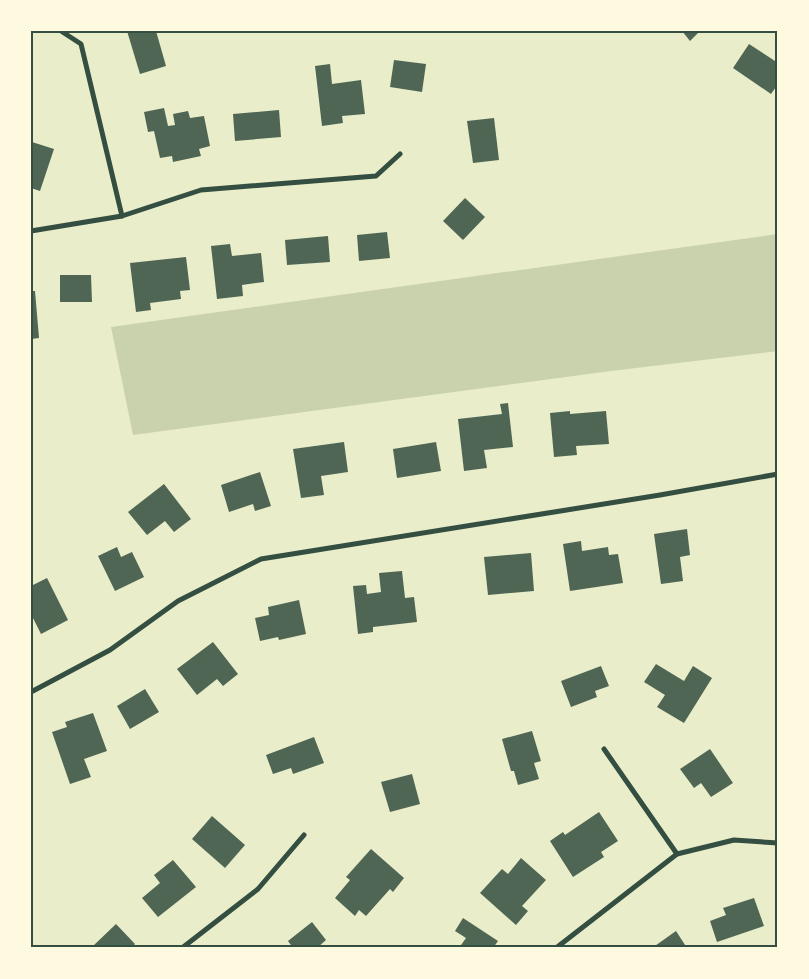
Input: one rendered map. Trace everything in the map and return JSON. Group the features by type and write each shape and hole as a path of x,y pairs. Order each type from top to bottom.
{"street":[{"path":"61,31 81,44 122,216"},
{"path":"31,231 122,216 201,190 376,176 400,154"},
{"path":"31,692 110,650 178,601 261,559 778,474"},
{"path":"604,749 677,854"},
{"path":"182,948 258,889 304,835"},
{"path":"556,948 677,854 734,840 778,843"}],"green space":[{"path":"778,234 778,351 611,371 133,435 111,327"}],"building":[{"path":"127,31 156,31 166,66 140,74"},
{"path":"682,31 700,31 690,41"},
{"path":"749,44 778,63 778,84 771,94 733,68"},
{"path":"394,60 426,64 422,92 390,87"},
{"path":"330,64 332,84 361,80 365,114 342,116 343,123 322,126 315,66"},
{"path":"164,108 168,126 175,125 173,114 188,111 190,118 204,116 210,146 199,149 201,156 173,162 172,156 160,158 154,131 148,132 144,112"},
{"path":"279,110 281,137 235,141 233,114"},
{"path":"494,118 499,160 473,163 467,121"},
{"path":"32,142 54,149 40,191 31,188"},
{"path":"465,198 485,217 463,240 443,221"},
{"path":"387,232 390,258 359,261 357,235"},
{"path":"328,236 330,262 287,265 285,240"},
{"path":"230,244 232,256 261,253 264,282 242,285 243,296 217,299 211,246"},
{"path":"186,257 190,290 180,291 181,299 150,303 151,310 136,312 130,263"},
{"path":"60,275 91,275 92,302 60,302"},
{"path":"31,291 35,291 39,338 31,339"},
{"path":"508,403 513,447 484,450 487,468 464,471 458,419 502,414 500,404"},
{"path":"570,411 570,414 606,411 609,444 576,446 577,455 554,457 550,413"},
{"path":"344,442 348,472 321,476 324,495 301,498 293,449"},
{"path":"436,442 441,471 397,478 393,449"},
{"path":"260,472 271,506 255,511 253,504 229,512 221,485"},
{"path":"164,484 191,519 174,532 165,521 147,535 128,512"},
{"path":"687,529 690,555 680,557 683,581 661,584 654,534"},
{"path":"581,541 582,551 608,547 609,555 618,554 623,583 570,591 563,544"},
{"path":"117,547 121,557 132,552 144,577 115,591 98,556"},
{"path":"531,553 534,591 488,595 484,557"},
{"path":"402,571 405,598 414,597 417,622 373,627 373,632 358,634 353,586 366,585 367,594 381,592 379,573"},
{"path":"47,578 68,620 41,634 31,614 31,586"},
{"path":"299,600 306,634 279,640 278,637 260,641 255,618 269,615 268,607"},
{"path":"213,642 238,674 223,686 217,679 197,695 177,669"},
{"path":"656,664 684,681 693,666 712,678 684,723 657,707 665,695 644,682"},
{"path":"601,666 609,686 595,691 597,697 571,707 561,681"},
{"path":"145,689 159,712 130,729 117,706"},
{"path":"93,713 107,751 84,759 91,777 70,784 52,732 67,727 65,722"},
{"path":"532,731 541,761 534,763 539,779 518,785 514,771 511,771 502,739"},
{"path":"314,737 324,763 293,774 291,768 273,774 266,755"},
{"path":"710,749 733,783 711,797 701,783 694,788 680,769"},
{"path":"412,774 420,804 390,812 381,782"},
{"path":"599,812 618,841 601,852 604,857 573,877 550,841 563,832 565,835"},
{"path":"212,816 245,845 225,868 192,839"},
{"path":"371,849 404,878 393,892 390,889 366,916 359,910 355,916 335,898 350,880 346,877"},
{"path":"521,858 546,880 522,906 528,911 516,925 480,893 502,869 508,874"},
{"path":"173,860 196,887 158,917 142,898 160,883 154,875"},
{"path":"754,898 764,926 717,942 710,921 726,915 723,908"},
{"path":"463,918 498,941 493,948 459,948 466,938 455,931"},
{"path":"312,922 326,940 317,948 293,948 288,941"},
{"path":"116,924 135,944 131,948 94,948 93,946"},
{"path":"676,931 687,948 652,948"}]}
